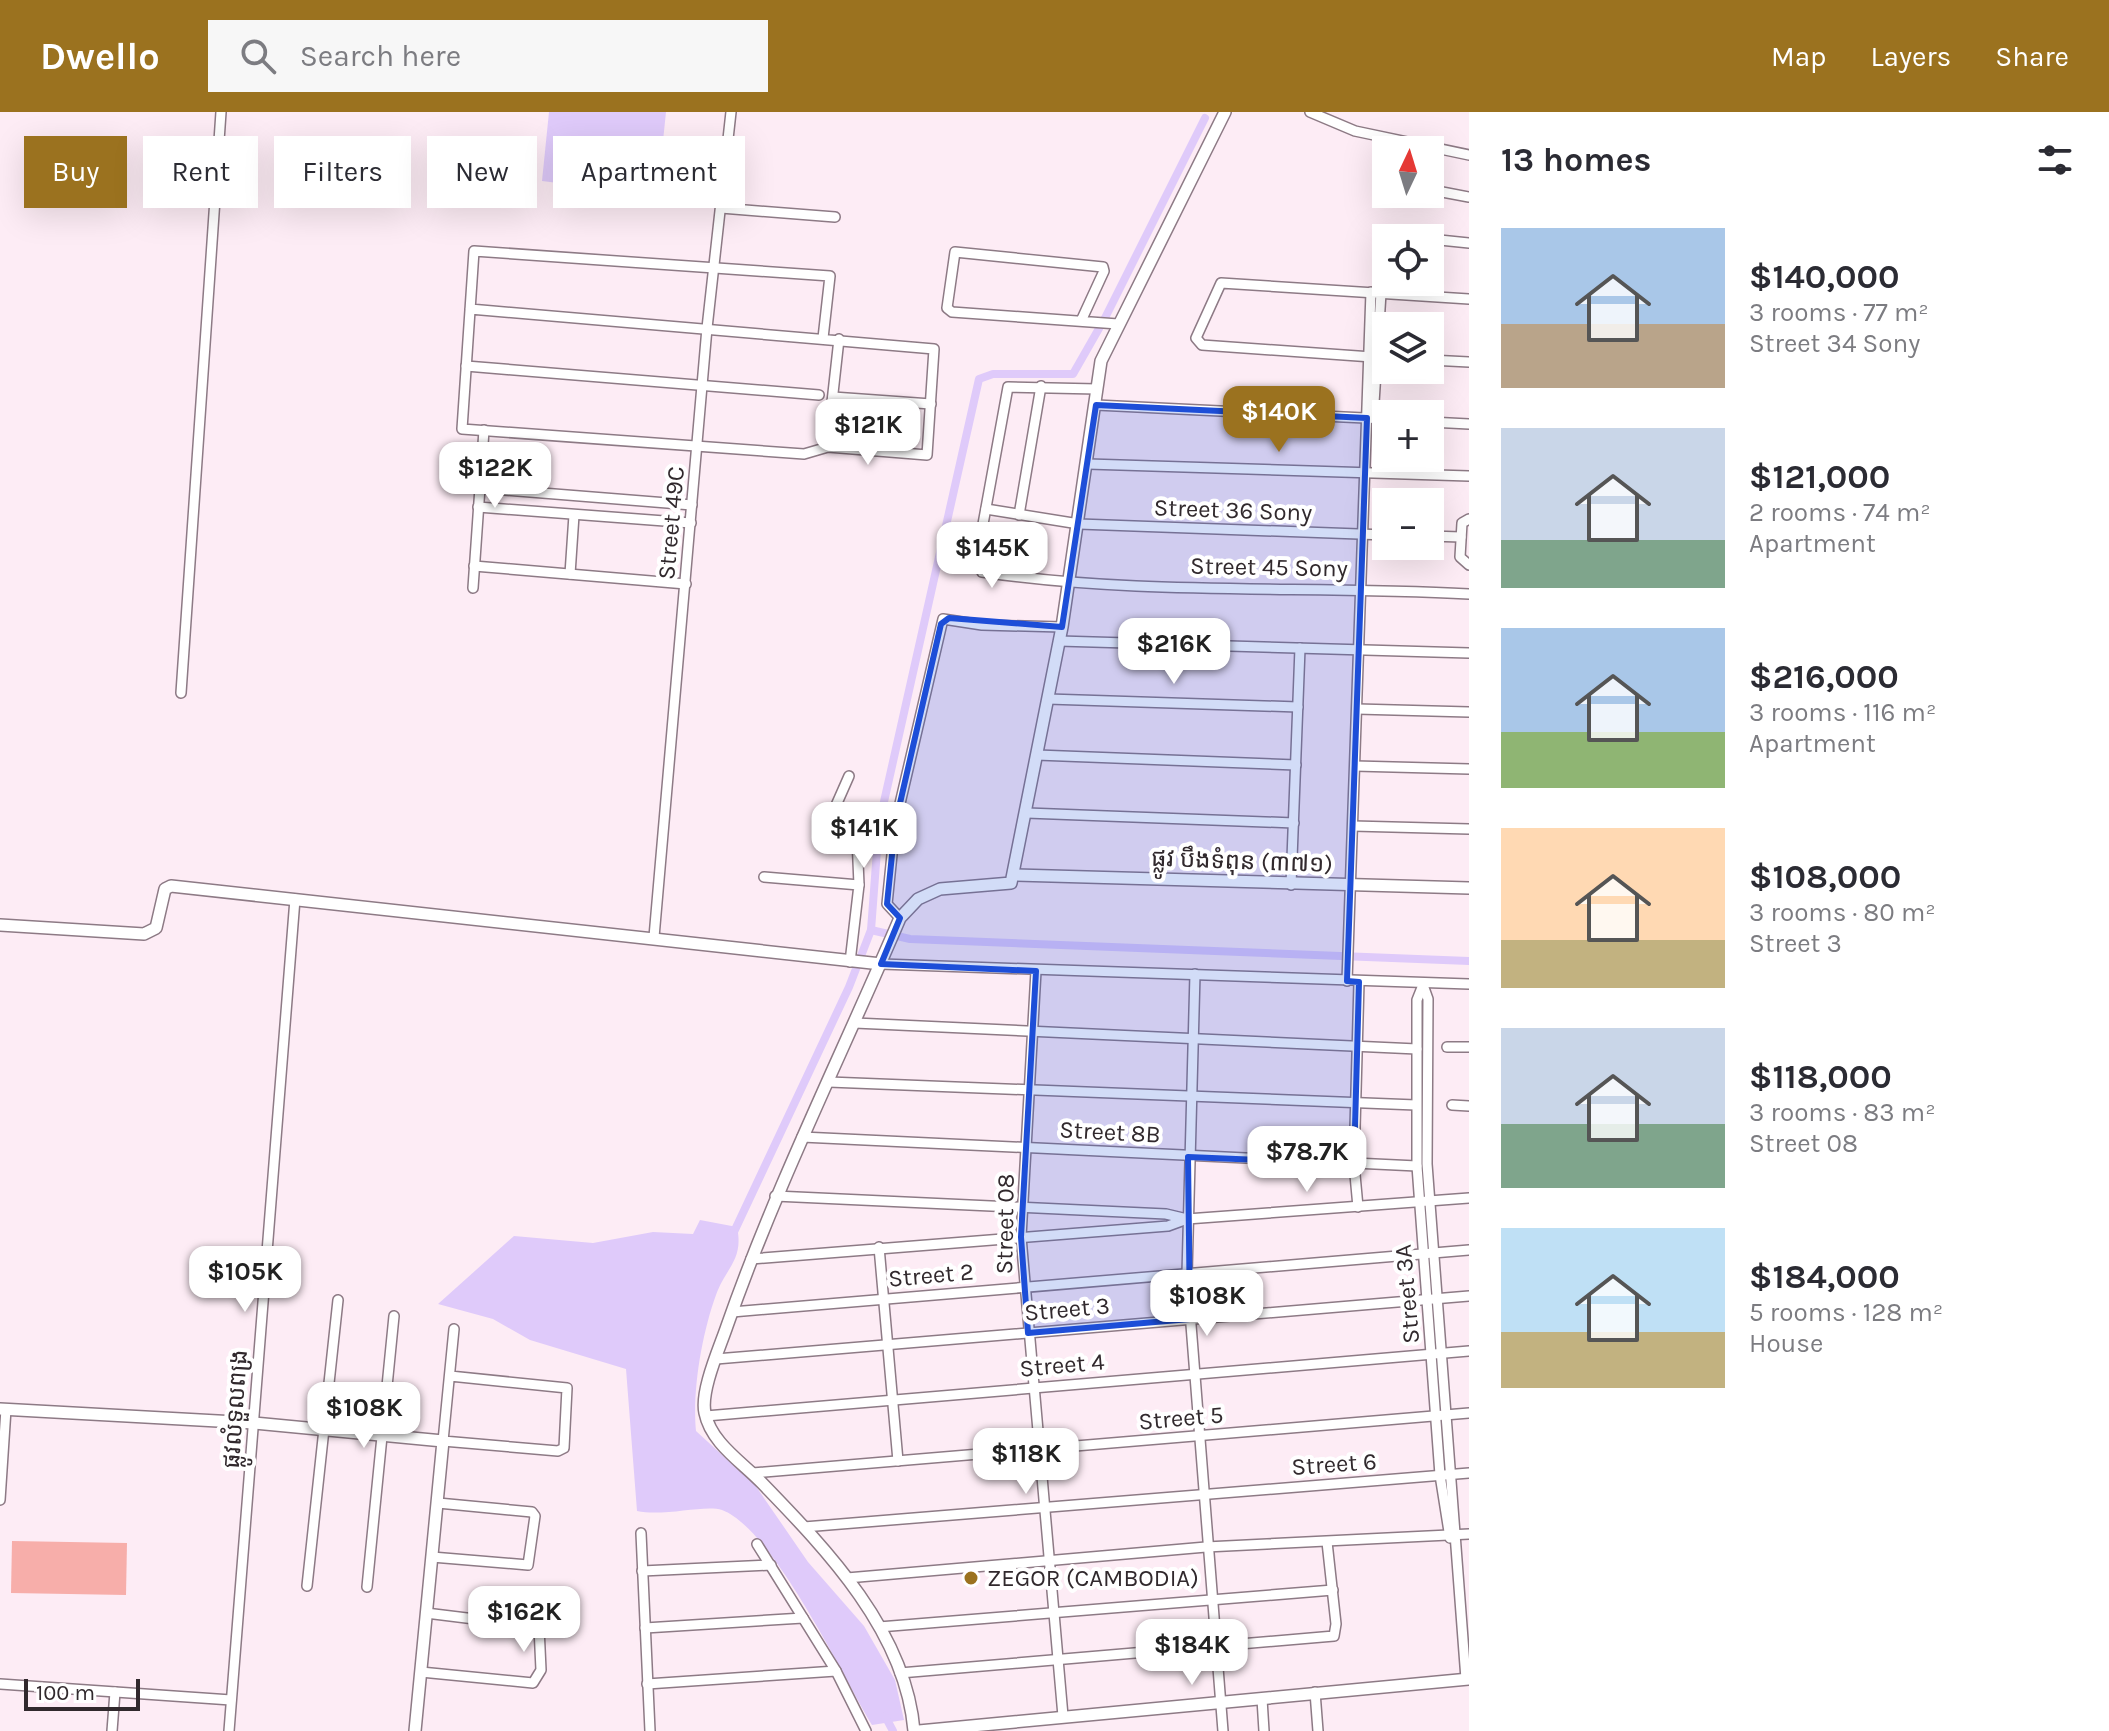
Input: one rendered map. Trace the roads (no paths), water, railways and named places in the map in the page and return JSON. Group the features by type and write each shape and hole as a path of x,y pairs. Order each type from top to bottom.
{"street":[{"path":"181,693 221,112"},
{"name":"Street 49C","path":"728,136 731,112"},
{"path":"1310,112 1355,131 1469,155"},
{"path":"1221,113 1115,324 1101,361 1062,627 1011,883 1005,887 940,889 927,894 900,918 829,1082 775,1196 732,1312 704,1404 706,1416 724,1447 804,1527 847,1578 879,1627 900,1673 916,1731 1467,1679"},
{"path":"1444,192 1469,197"},
{"path":"721,208 835,217"},
{"name":"Street 49C","path":"654,937 707,328 721,208"},
{"path":"1444,240 1469,243"},
{"path":"470,309 934,349 926,455 828,447 804,454 462,429 466,366 474,251 830,276 823,338"},
{"path":"1084,321 1103,267 955,252 947,308 952,312 1115,324"},
{"path":"1372,292 1221,283 1196,338 1202,345 1372,357"},
{"path":"1429,296 1469,299"},
{"path":"830,420 839,339"},
{"path":"1444,361 1469,362"},
{"path":"466,366 819,395"},
{"path":"1347,976 1367,418 1374,403 1375,384"},
{"path":"986,509 1005,395 1013,385 1097,389"},
{"path":"1019,515 1041,386"},
{"path":"833,397 931,404"},
{"path":"1096,405 1372,418"},
{"path":"1444,423 1469,424"},
{"path":"473,588 484,430"},
{"path":"1088,464 1469,476"},
{"path":"480,488 692,505"},
{"path":"568,495 574,515 570,574"},
{"path":"574,515 584,496"},
{"path":"478,507 691,523"},
{"name":"Street 36 Sony","path":"986,509 1079,524 1372,535"},
{"name":"Street 45 Sony","path":"986,509 977,557 982,572 1069,584 1361,588 1469,594"},
{"path":"1469,519 1463,521 1461,537 1461,562 1469,565"},
{"path":"1444,536 1461,537"},
{"path":"474,566 686,584"},
{"path":"900,918 887,904 892,839 943,619 982,625 1062,627"},
{"path":"1059,641 1469,653"},
{"path":"1291,885 1300,648"},
{"path":"1048,699 1298,707"},
{"path":"1357,709 1469,712"},
{"path":"1037,755 1296,765"},
{"path":"1355,766 1469,769"},
{"path":"849,776 831,824 857,837 856,963"},
{"path":"1027,813 1294,823"},
{"path":"1353,826 1469,829"},
{"name":"ផ្លូវ បឹងទំពុន (៣៧១)","path":"1014,875 1469,888"},
{"path":"764,877 859,885"},
{"path":"0,925 144,934 156,928 168,886 654,937 856,963 1036,971 1347,976 1359,982 1469,984"},
{"name":"ផ្លូវលំទួលពង្រ","path":"229,1731 295,899"},
{"name":"Street 08","path":"1036,971 1021,1237 1063,1716"},
{"path":"1195,974 1187,1274 1206,1547 1223,1731"},
{"path":"1358,1207 1354,1164 1359,982"},
{"name":"Street 3A","path":"1423,985 1417,1000 1421,1150 1443,1416 1452,1475 1452,1535"},
{"path":"855,1023 1357,1046 1420,1054"},
{"path":"1447,1047 1469,1047"},
{"path":"829,1082 1355,1102 1420,1110"},
{"path":"1452,1105 1469,1106"},
{"name":"Street 8B","path":"802,1137 1417,1166"},
{"name":"Street 3A","path":"1421,1150 1417,1166 1425,1201"},
{"path":"775,1196 1166,1214 1187,1219"},
{"path":"751,1259 1168,1226 1187,1219 1469,1198"},
{"path":"879,1247 898,1461"},
{"name":"Street 2","path":"732,1312 1469,1250"},
{"name":"Street 3","path":"716,1359 1469,1296"},
{"path":"307,1586 338,1300"},
{"path":"367,1587 394,1316"},
{"path":"415,1731 454,1329"},
{"name":"Street 4","path":"706,1416 1469,1351"},
{"path":"0,1500 3,1409 254,1423 561,1451 569,1392 564,1387 450,1376"},
{"name":"Street 5","path":"753,1473 1469,1413"},
{"name":"Street 3A","path":"1443,1416 1440,1475 1456,1550 1467,1679"},
{"name":"Street 6","path":"804,1527 1469,1473"},
{"path":"432,1557 528,1565 535,1516 532,1512 438,1503"},
{"path":"641,1533 650,1731"},
{"path":"847,1578 1206,1547 1469,1534"},
{"path":"900,1673 1334,1636 1333,1590 1327,1542"},
{"path":"757,1544 836,1671 866,1731"},
{"path":"642,1571 771,1565"},
{"path":"879,1627 1333,1590"},
{"path":"421,1672 533,1683 541,1670 539,1627 426,1613"},
{"path":"645,1628 803,1618"},
{"path":"647,1684 836,1671"},
{"path":"0,1684 231,1700"},
{"path":"112,1731 115,1692"},
{"path":"1315,1692 1318,1731"},
{"path":"1262,1699 1264,1731"}],"waterway":[{"path":"733,1234 849,987 871,930 879,824 979,379 993,374 1073,374 1105,318 1205,118"},
{"path":"871,930 910,939 1469,961"},
{"path":"885,1716 893,1731"}],"place":[{"name":"ZEGOR (CAMBODIA)","path":"971,1578"}]}
